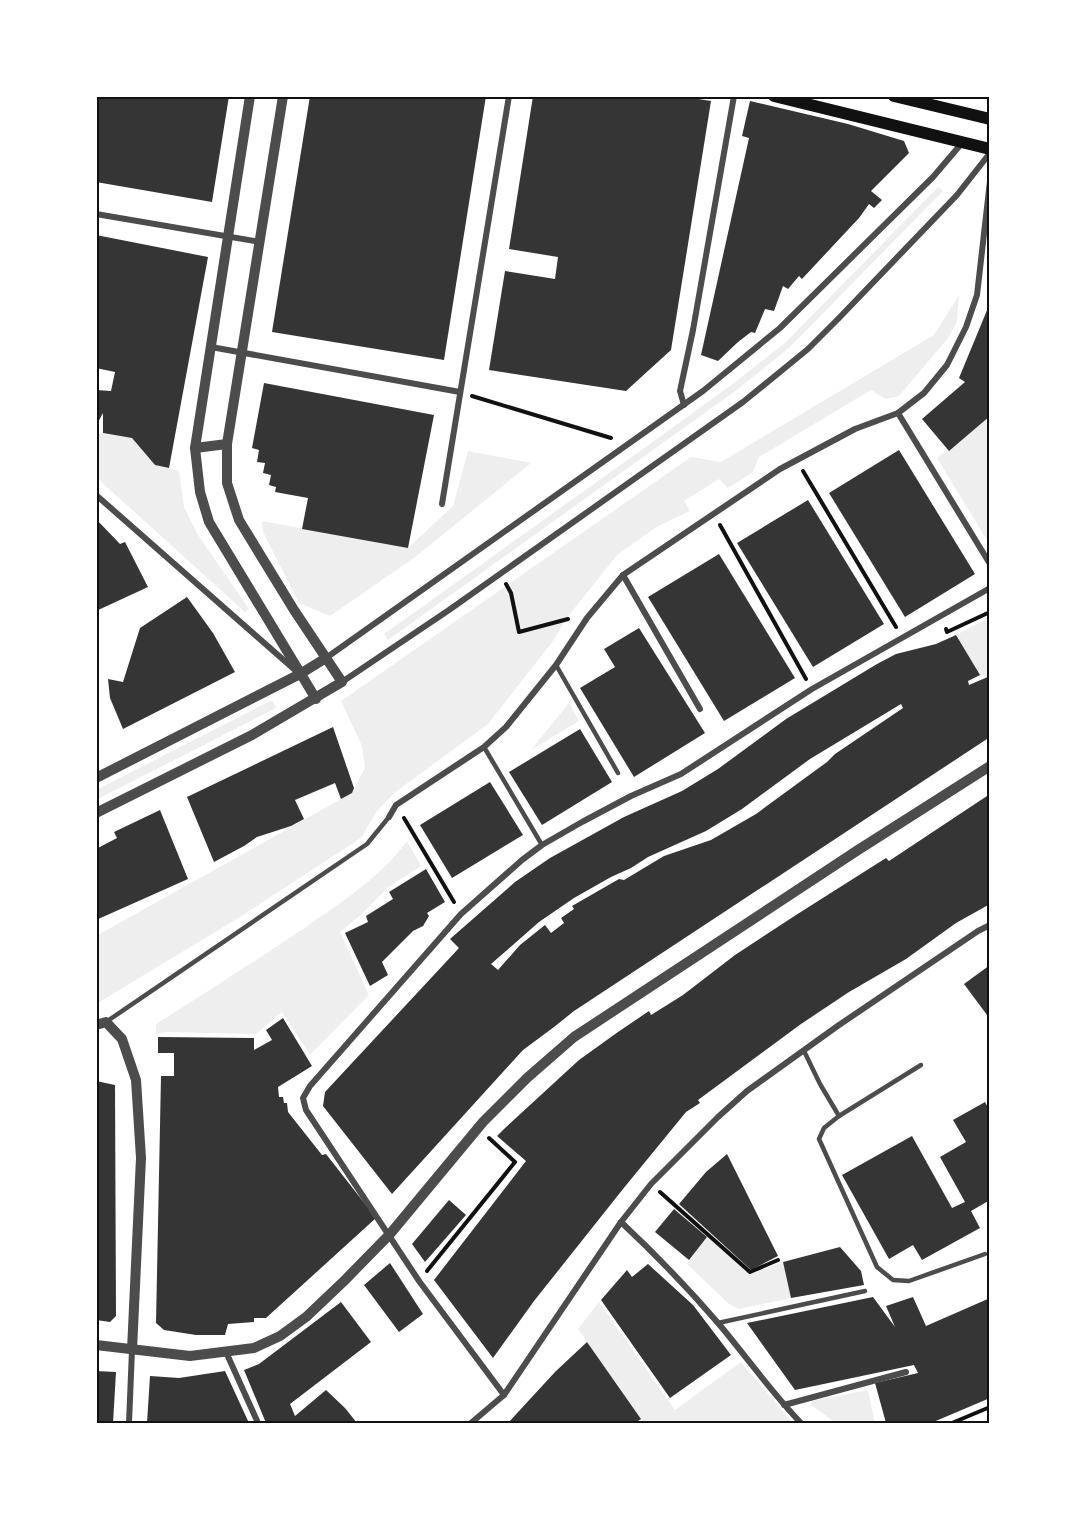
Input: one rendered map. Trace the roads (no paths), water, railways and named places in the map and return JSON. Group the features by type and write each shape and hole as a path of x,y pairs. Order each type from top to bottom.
{"main road":[{"path":"774,96 990,151"},
{"path":"894,96 990,119"}],"street":[{"path":"250,96 195,448 200,492 209,522 316,699"},
{"path":"283,96 227,444 227,483 239,520 294,610 342,682"},
{"path":"442,504 509,96"},
{"path":"684,405 680,391 693,330 734,96"},
{"path":"96,778 300,674 326,658 684,405 780,328 908,202 962,143"},
{"path":"96,813 252,735 316,699 379,659 743,402 808,349 957,195 990,151"},
{"path":"389,818 396,805 484,747 506,726 556,665 587,618 623,575 780,469 855,429 898,413 924,393 947,365 966,327 977,295 990,181"},
{"path":"96,214 260,242"},
{"path":"211,347 460,392"},
{"path":"898,413 990,564"},
{"path":"195,448 227,444"},
{"path":"96,495 300,674"},
{"path":"623,575 700,710"},
{"path":"504,1395 419,1281 306,1110 303,1098 310,1086 461,914 498,880 542,845 631,796 681,774 812,689 990,588"},
{"path":"96,1345 190,1356 254,1348 280,1336 306,1317 390,1234 478,1128 526,1077 574,1037 990,766"},
{"path":"471,1423 504,1395 621,1222 651,1184 718,1117 747,1091 978,931 990,925"},
{"path":"101,1024 122,1039 136,1080 141,1158 129,1423"},
{"path":"621,1222 718,1323 801,1423"},
{"path":"226,1352 258,1423"},
{"path":"784,1405 906,1372"}],"lane":[{"path":"556,665 618,773"},
{"path":"484,747 542,845"},
{"path":"101,1024 367,844 389,818"},
{"path":"804,1051 819,1084 839,1116"},
{"path":"921,1065 839,1116 824,1128 819,1139 877,1268 893,1280 909,1281 985,1254"},
{"path":"718,1323 865,1292"}]}
